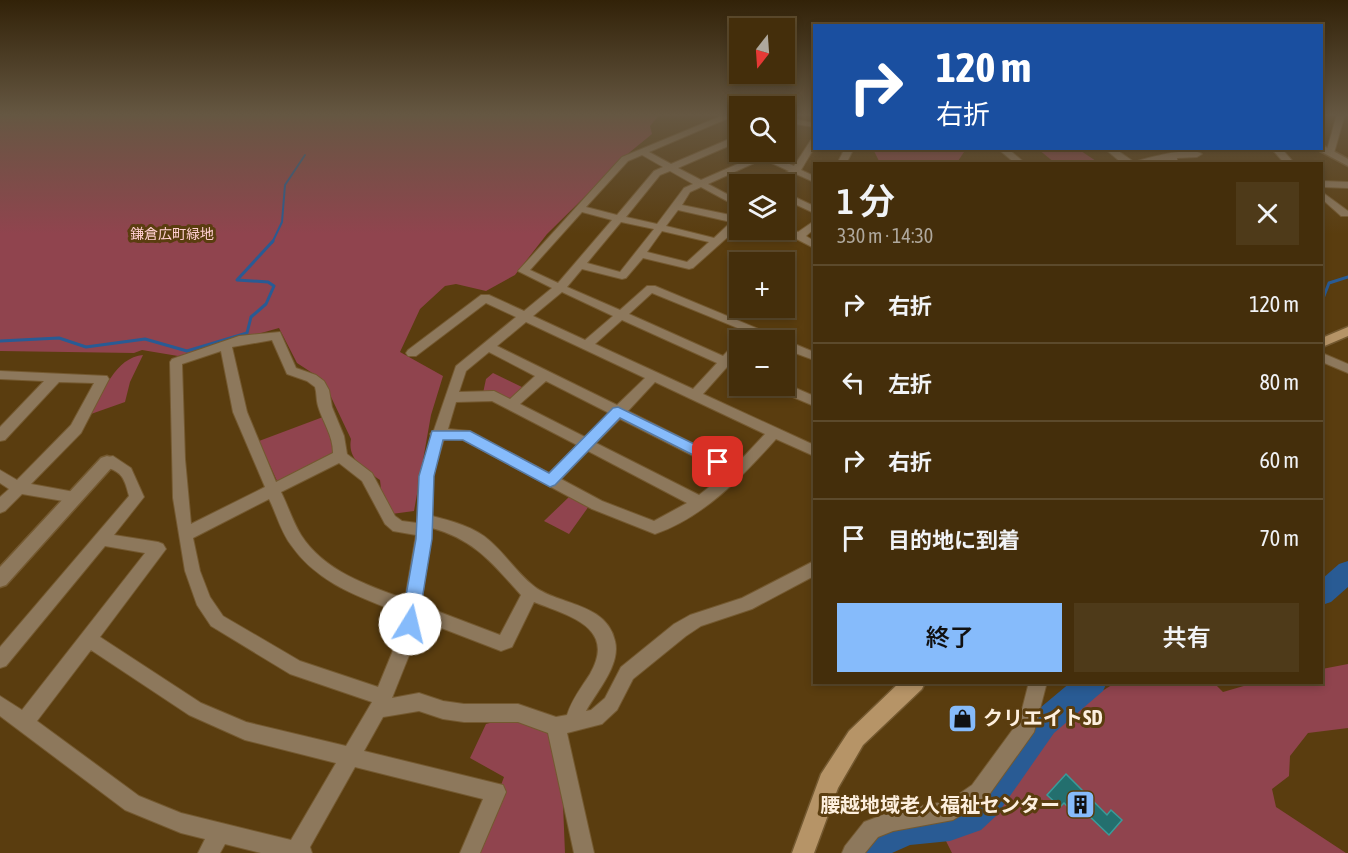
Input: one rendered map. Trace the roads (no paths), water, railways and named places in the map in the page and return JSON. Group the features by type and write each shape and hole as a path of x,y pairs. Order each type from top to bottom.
{"main road":[{"path":"1323,343 1348,331"},
{"path":"803,853 829,782 856,738 913,684"}],"street":[{"path":"638,154 625,159 523,271 729,363"},
{"path":"645,154 729,197"},
{"path":"0,705 132,803 155,814 220,834 298,852 380,703 401,653 412,609 424,525 426,476 437,434 460,369 560,288 657,173 708,154"},
{"path":"790,174 796,171 808,154"},
{"path":"1154,162 1197,154"},
{"path":"1331,154 1348,163"},
{"path":"581,265 622,276 641,254 687,190 748,162"},
{"path":"780,162 813,179"},
{"path":"803,162 813,164"},
{"path":"1323,184 1348,185"},
{"path":"1323,196 1345,214"},
{"path":"795,200 813,210"},
{"path":"675,206 729,219"},
{"path":"580,209 716,241"},
{"path":"799,237 813,225"},
{"path":"641,254 689,266 729,230"},
{"path":"795,235 813,244"},
{"path":"587,345 651,288 752,330"},
{"path":"412,353 484,298 813,451"},
{"path":"340,456 340,443 334,423 324,405 323,390 317,381 291,371 276,335 260,335 176,362 176,424 186,534 195,577 209,613 217,621 296,668 380,703 419,702 443,710 464,713 518,713 565,725 596,718 604,712 627,673 680,630 696,620 746,604 813,569"},
{"path":"226,345 240,412 295,539 315,562 352,587 501,643 506,641 530,593"},
{"path":"489,346 738,472"},
{"path":"795,348 813,356"},
{"path":"694,395 729,356"},
{"path":"1323,357 1348,369"},
{"path":"0,375 103,379 76,429 0,507"},
{"path":"511,405 544,375"},
{"path":"550,481 654,376"},
{"path":"0,436 55,378"},
{"path":"795,393 813,401"},
{"path":"451,397 494,396 700,503"},
{"path":"437,434 465,435 597,505 655,528 700,503 738,472 774,433"},
{"path":"186,534 340,456"},
{"path":"340,456 367,477 390,520 398,527 424,525 454,528 483,544 530,593 584,615 605,635 606,657 596,680 565,725 584,853"},
{"path":"0,579 107,462 113,461 122,466 134,482 137,497 0,660"},
{"path":"0,476 19,488 75,497"},
{"path":"24,723 158,549 102,539"},
{"path":"90,640 219,721 244,731 496,792 470,853"},
{"path":"852,853 871,829 893,821 953,810 979,792 1027,725 1037,684"},
{"path":"208,853 220,834"}],"waterway":[{"path":"273,241 282,222 285,185 305,155"},
{"path":"0,341 59,338 86,347 145,339 187,351 247,333 251,317 266,304 274,286 268,282 237,280 273,241"},
{"path":"1323,298 1329,283 1348,277"},
{"path":"1323,593 1348,572"},
{"path":"870,853 885,838 910,829 950,825 970,819 985,805 1044,723 1091,684"}],"place":[{"name":"クリエイトSD","path":"962,718"},
{"name":"腰越地域老人福祉センター","path":"1081,805"}],"park label":[{"name":"鎌倉広町緑地","path":"172,234"}]}
